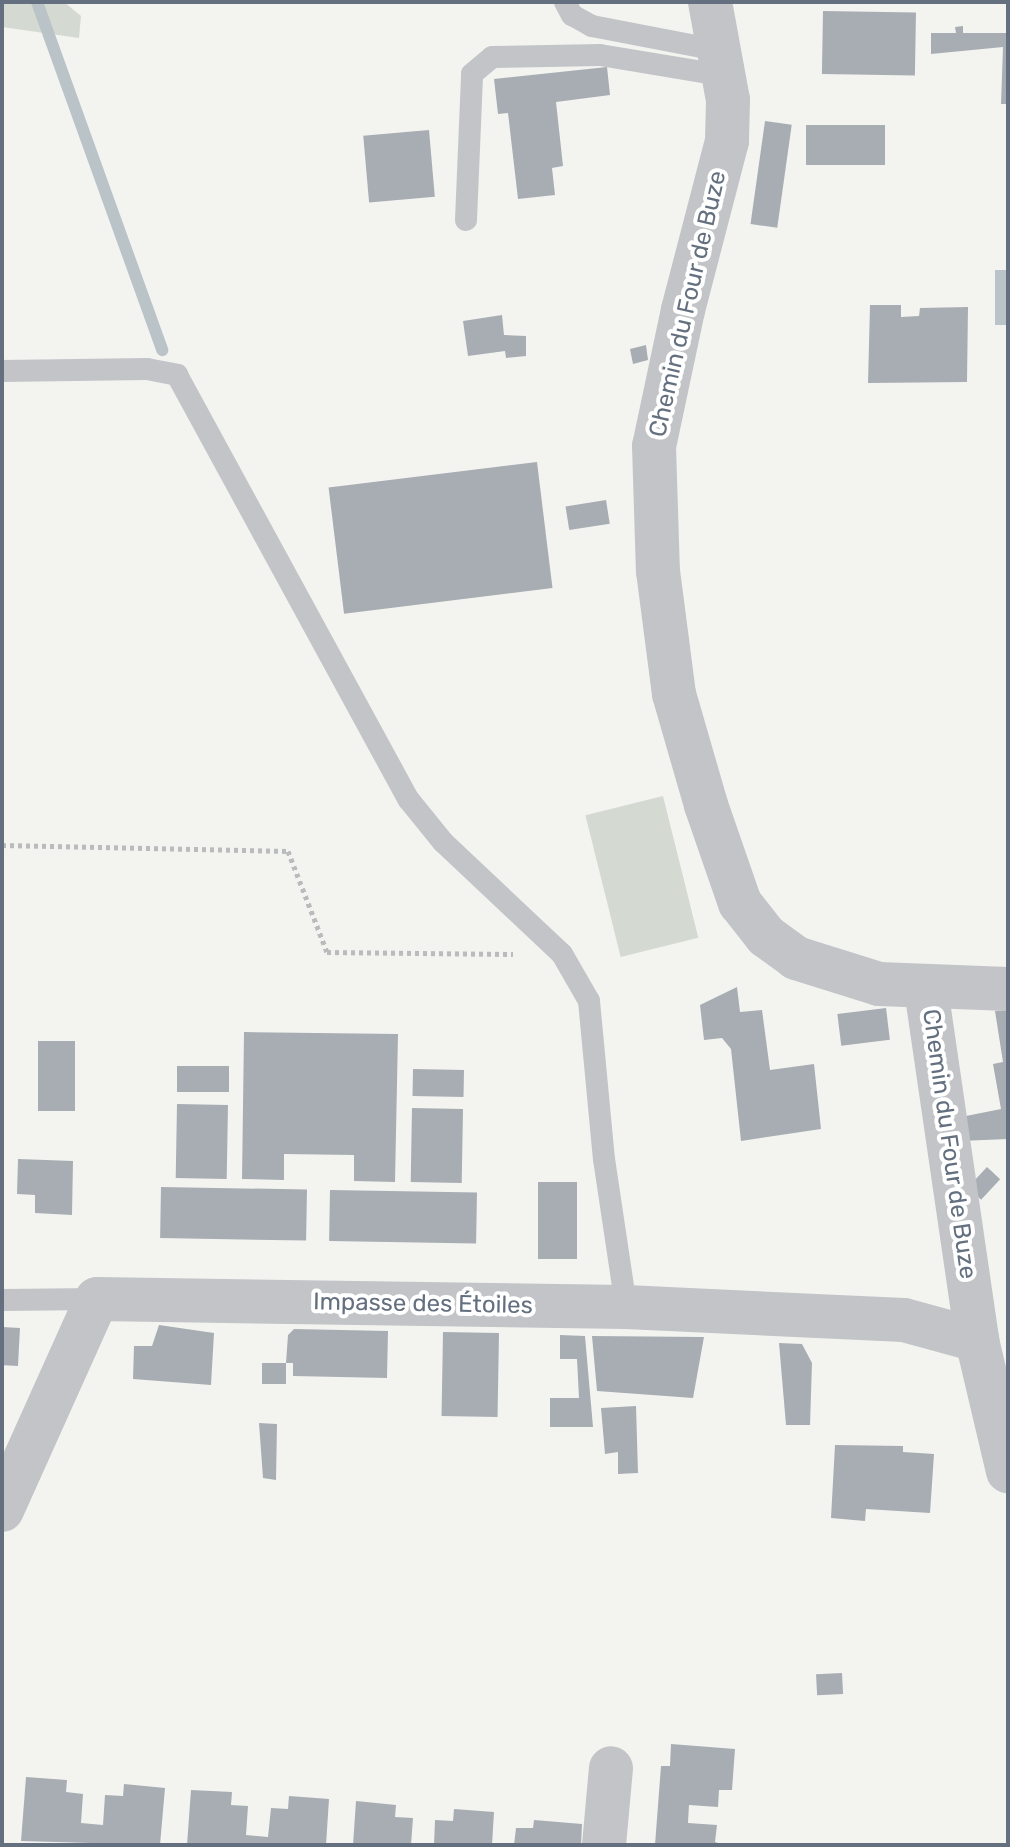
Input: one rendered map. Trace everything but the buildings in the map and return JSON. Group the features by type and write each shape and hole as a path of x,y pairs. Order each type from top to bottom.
{"street":[{"name":"Chemin du Four de Buze","path":"710,2 728,100 727,141 683,310 654,446 658,571 674,694 740,903 766,936 796,958 879,984 926,989 977,1340 1008,1471"},
{"path":"926,989 1008,989"},
{"path":"2,1510 97,1299"},
{"name":"Impasse des Étoiles","path":"97,1299 626,1307 904,1320 977,1340"},
{"path":"604,1845 611,1768"}],"lane":[{"path":"565,2 572,15 592,26 719,63"},
{"path":"466,220 472,74 492,57 600,55 719,63"},
{"path":"2,371 147,369 177,375 409,800 443,842 562,954 589,1001 604,1159 626,1307"},
{"path":"2,1300 97,1299"}],"path":[{"path":"2,845 288,851 327,952 562,954"}],"shaded area":[{"path":"2,2 64,2 81,16 79,38 2,27"},
{"path":"995,270 1008,270 1008,325 995,325"},
{"path":"663,796 698,938 621,957 585,815"}],"waterway":[{"path":"37,2 162,350"}]}
